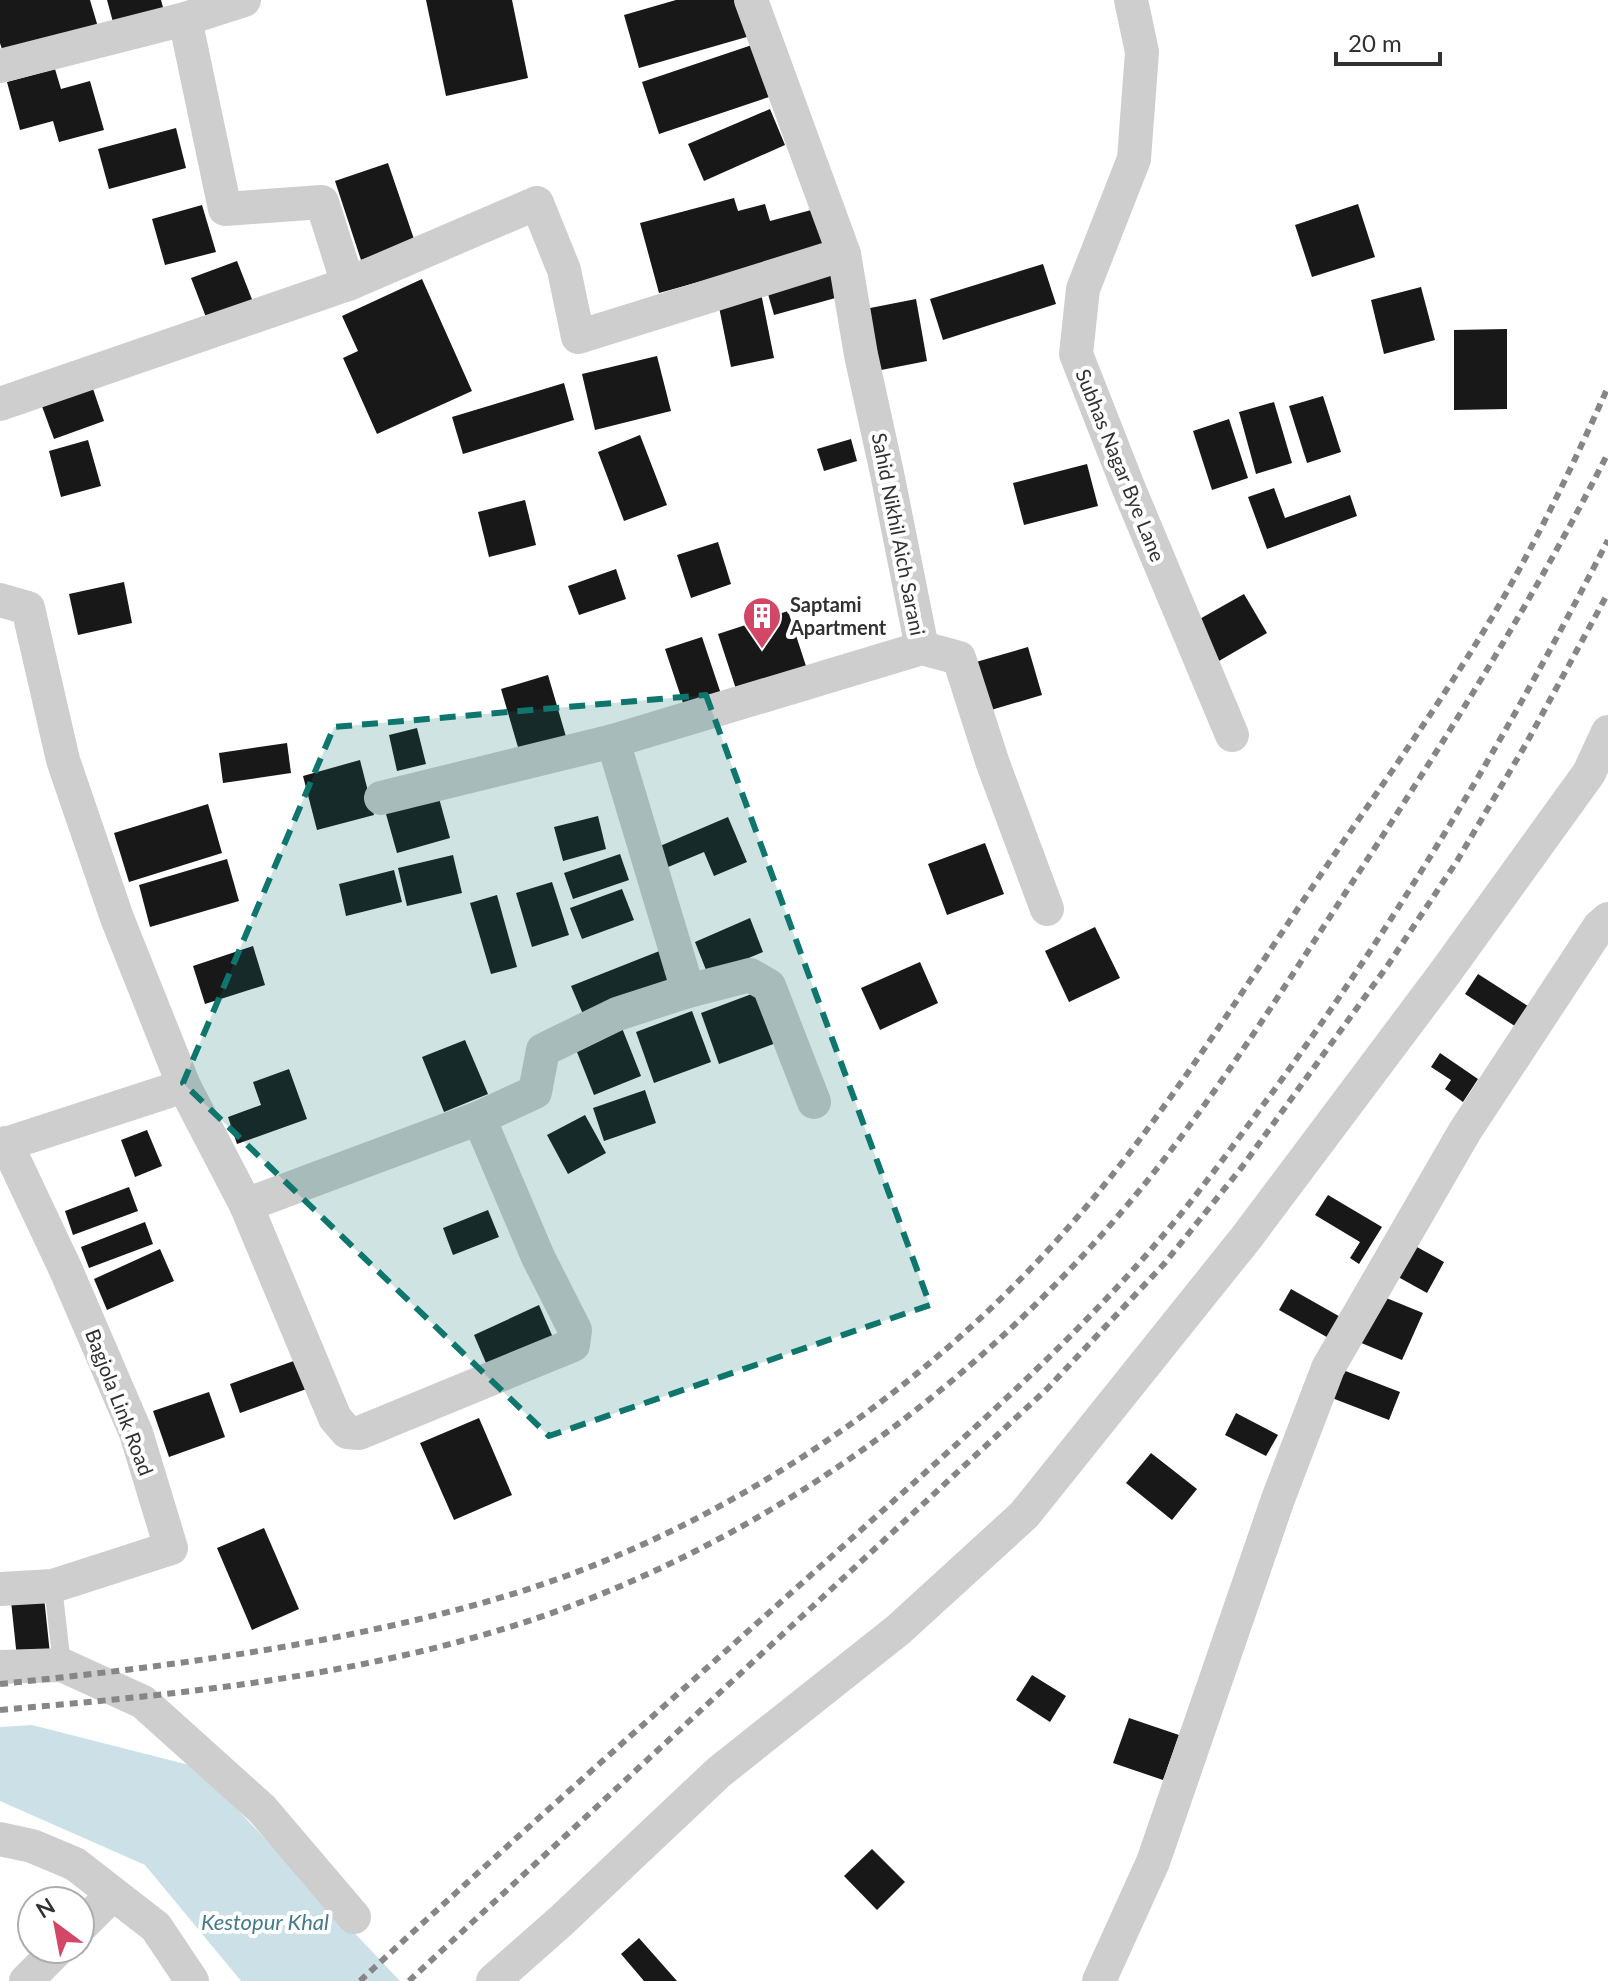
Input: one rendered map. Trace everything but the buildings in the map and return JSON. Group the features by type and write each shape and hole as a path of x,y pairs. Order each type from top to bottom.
{"street":[{"path":"0,66 185,19 244,0"},
{"name":"Sahid Nikhil Aich Sarani","path":"381,798 613,741 922,648 861,355 844,254 751,0"},
{"name":"Subhas Nagar Bye Lane","path":"1131,0 1142,52 1134,159 1083,289 1076,354 1232,735"},
{"path":"185,19 225,209 322,202 348,284"},
{"path":"0,404 348,284 537,203 564,270 578,337 844,254"},
{"path":"0,600 28,608 63,760 117,918 184,1086 246,1205 335,1418 347,1432 359,1433 573,1345 575,1330 538,1257 479,1118"},
{"path":"922,648 959,658 992,761 1047,909"},
{"path":"493,1981 719,1772 898,1630 1024,1515 1246,1238 1447,970 1598,785 1608,732"},
{"path":"613,741 688,991"},
{"path":"1099,1981 1153,1862 1278,1499 1328,1368 1465,1131 1599,927 1608,919"},
{"path":"246,1205 479,1118 535,1092 543,1050 617,1014 750,975 769,986 814,1102"},
{"path":"3,1144 184,1086"},
{"name":"Bagjola Link Road","path":"0,1589 53,1586 171,1548 136,1433 65,1268 3,1144"},
{"path":"0,1667 62,1665 143,1702 262,1809 354,1917"},
{"path":"0,1839 32,1846 75,1864 156,1927 192,1981"},
{"path":"96,1911 113,1894"},
{"path":"26,1981 42,1965"}],"lane":[{"path":"53,1586 62,1665"}],"highlighted area":[{"path":"706,695 930,1305 549,1436 183,1083 334,727"}],"water":[{"name":"Kestopur Khal","path":"32,1725 197,1767 400,1981 241,1981 145,1865 0,1801 0,1727"}],"railway":[{"path":"0,1684 308,1643 489,1601 572,1574 653,1540 732,1499 808,1453 881,1402 950,1345 1015,1285 1106,1183 1166,1104 1477,642 1547,516 1608,387"},
{"path":"0,1710 139,1697 276,1679 345,1668 480,1636 546,1615 635,1580 720,1538 803,1490 882,1436 957,1376 1028,1312 1094,1243 1181,1138 1277,998 1449,731 1548,566 1608,453"},
{"path":"360,1981 1002,1402 1080,1326 1154,1246 1272,1093 1409,891 1492,754 1608,540"},
{"path":"409,1981 1047,1389 1164,1264 1242,1167 1388,965 1457,861 1526,744 1608,593"}],"place":[{"name":"Saptami Apartment","path":"762,650"}]}
